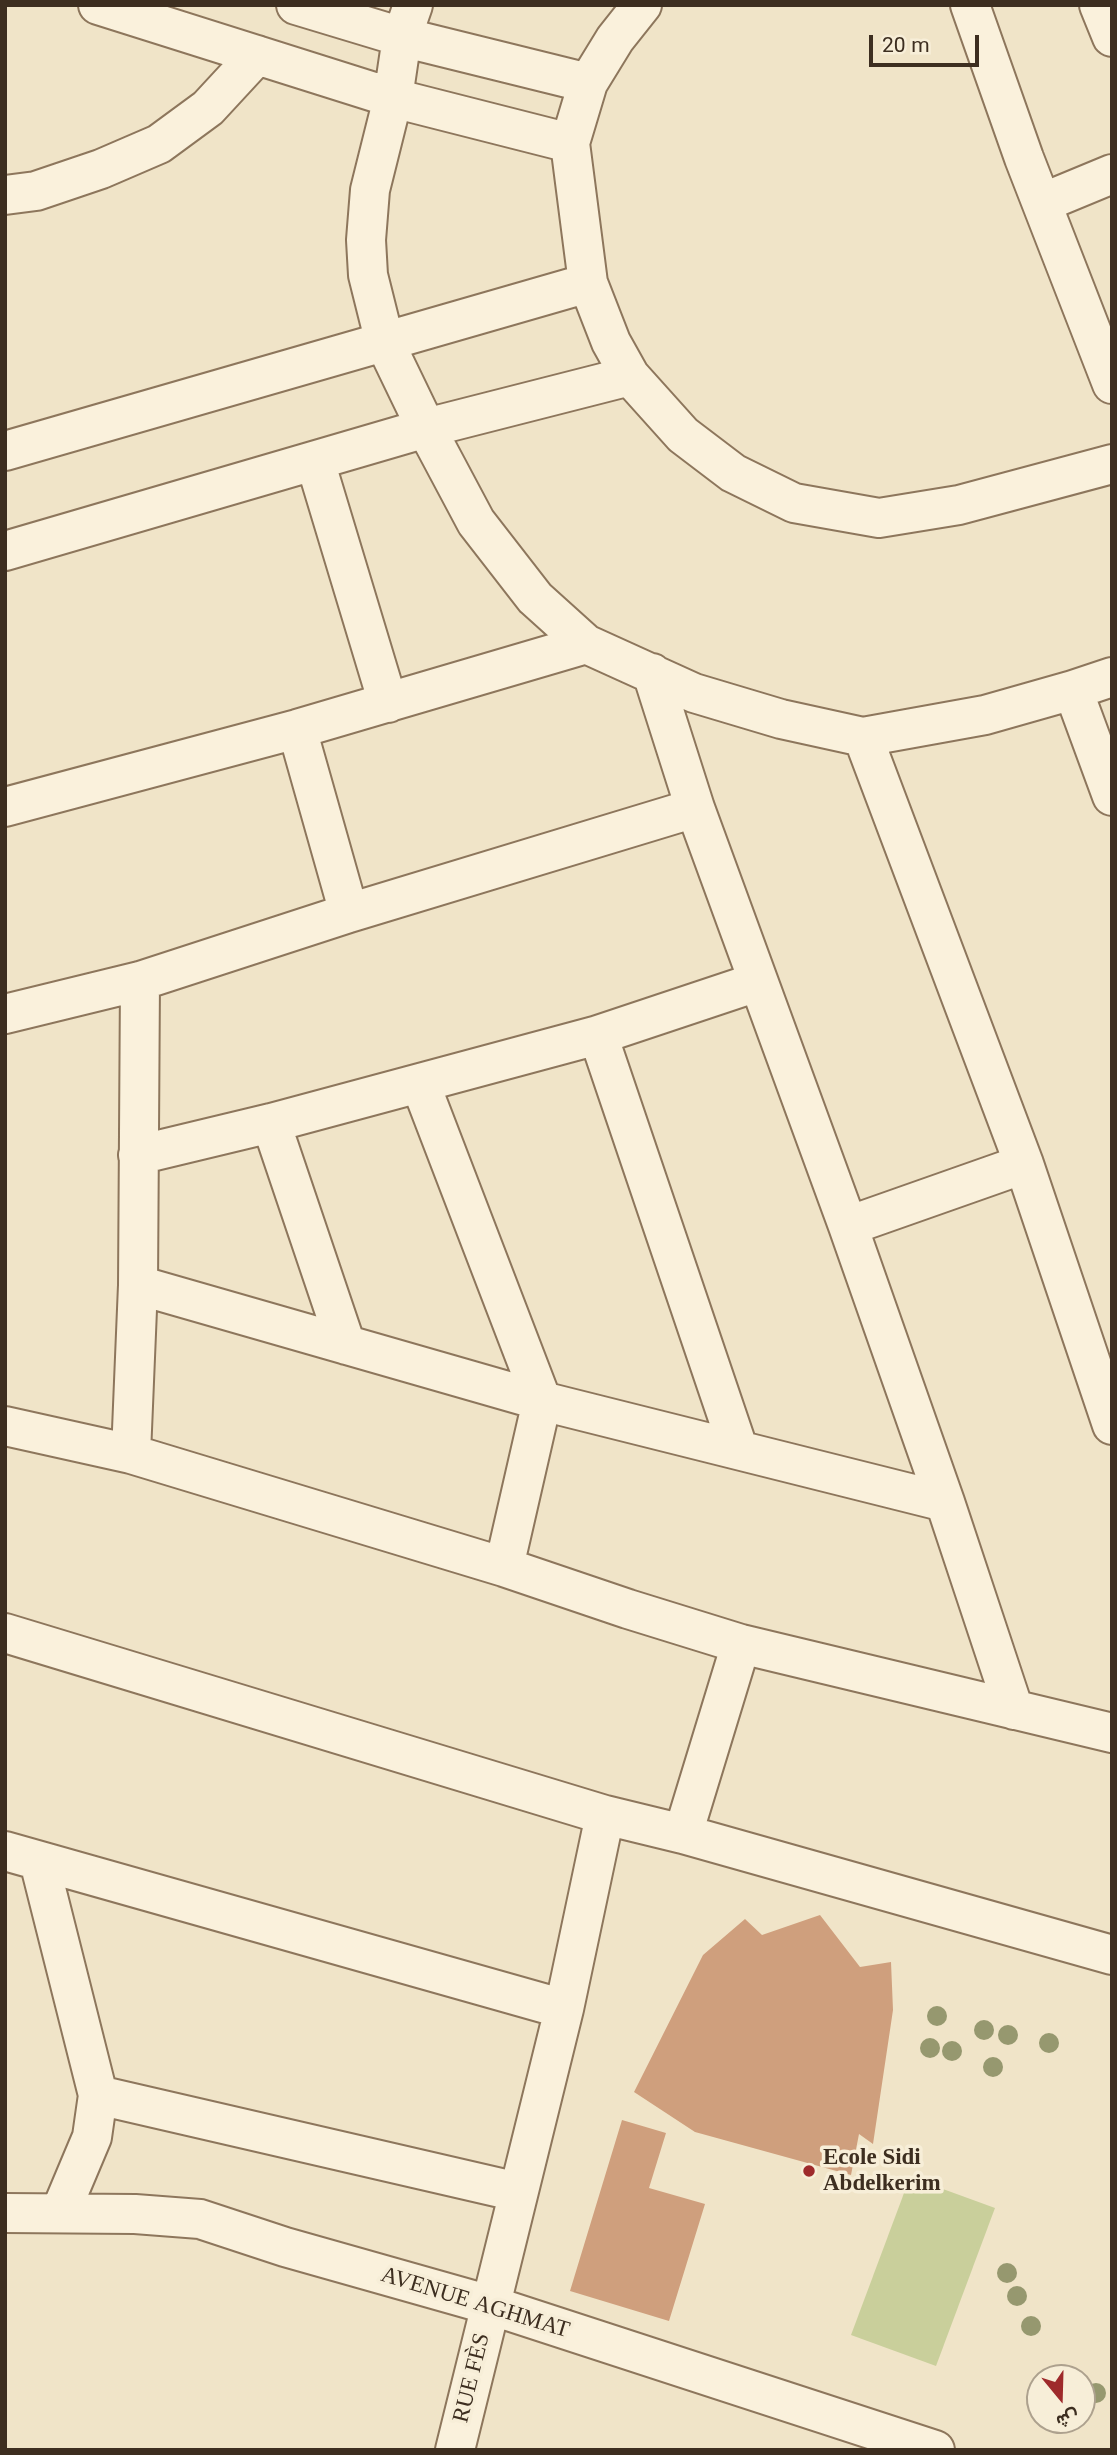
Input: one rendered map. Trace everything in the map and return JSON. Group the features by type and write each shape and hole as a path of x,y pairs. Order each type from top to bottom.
{"street":[{"path":"98,5 393,99 570,143"},
{"path":"296,5 408,21 588,83"},
{"path":"642,5 615,39 588,83 570,143 588,284 611,342 630,376 683,435 733,473 794,503 878,518 959,505 1112,464"},
{"path":"970,5 1112,384"},
{"path":"1099,5 1112,37"},
{"path":"408,21 393,99 370,190 366,240 368,275 385,343 426,428 476,522 535,598 586,644 694,693 781,719 863,737 985,715 1112,677"},
{"path":"5,195 36,191 102,169 159,144 208,108 257,55"},
{"path":"1042,203 1112,174"},
{"path":"5,452 588,284"},
{"path":"5,551 426,428 630,376"},
{"path":"315,461 388,703"},
{"path":"5,807 297,729 586,644"},
{"path":"652,673 695,808 848,1226 945,1502 1014,1710"},
{"path":"1073,690 1112,796"},
{"path":"297,729 349,913"},
{"path":"863,737 1024,1164 1112,1425"},
{"path":"5,1014 140,981 349,913 695,808"},
{"path":"131,1454 138,1285 140,981"},
{"path":"138,1156 598,1035 757,982"},
{"path":"598,1035 738,1448"},
{"path":"420,1083 542,1401 504,1567"},
{"path":"271,1123 346,1345"},
{"path":"848,1226 1024,1164"},
{"path":"138,1285 542,1401 945,1502"},
{"path":"5,1426 131,1454 504,1567 741,1644 1112,1732"},
{"path":"5,1633 606,1815 683,1834 1112,1955"},
{"path":"683,1834 741,1644"},
{"name":"RUE FÈS","path":"455,2450 564,2010 606,1815"},
{"path":"22,1856 564,2010"},
{"path":"22,1856 98,2095 92,2137 60,2213"},
{"path":"98,2095 518,2192"},
{"name":"AVENUE AGHMAT","path":"5,2213 135,2214 200,2219 490,2305 934,2450"}],"green space":[{"path":"910,2177 995,2208 936,2366 851,2335"}],"building":[{"path":"820,1915 860,1967 891,1962 893,2010 873,2144 859,2134 851,2175 695,2132 634,2092 703,1955 745,1919 762,1935"},
{"path":"622,2120 666,2133 649,2188 705,2204 669,2321 570,2291"}],"place":[{"name":"Ecole Sidi Abdelkerim","path":"809,2171"}]}
